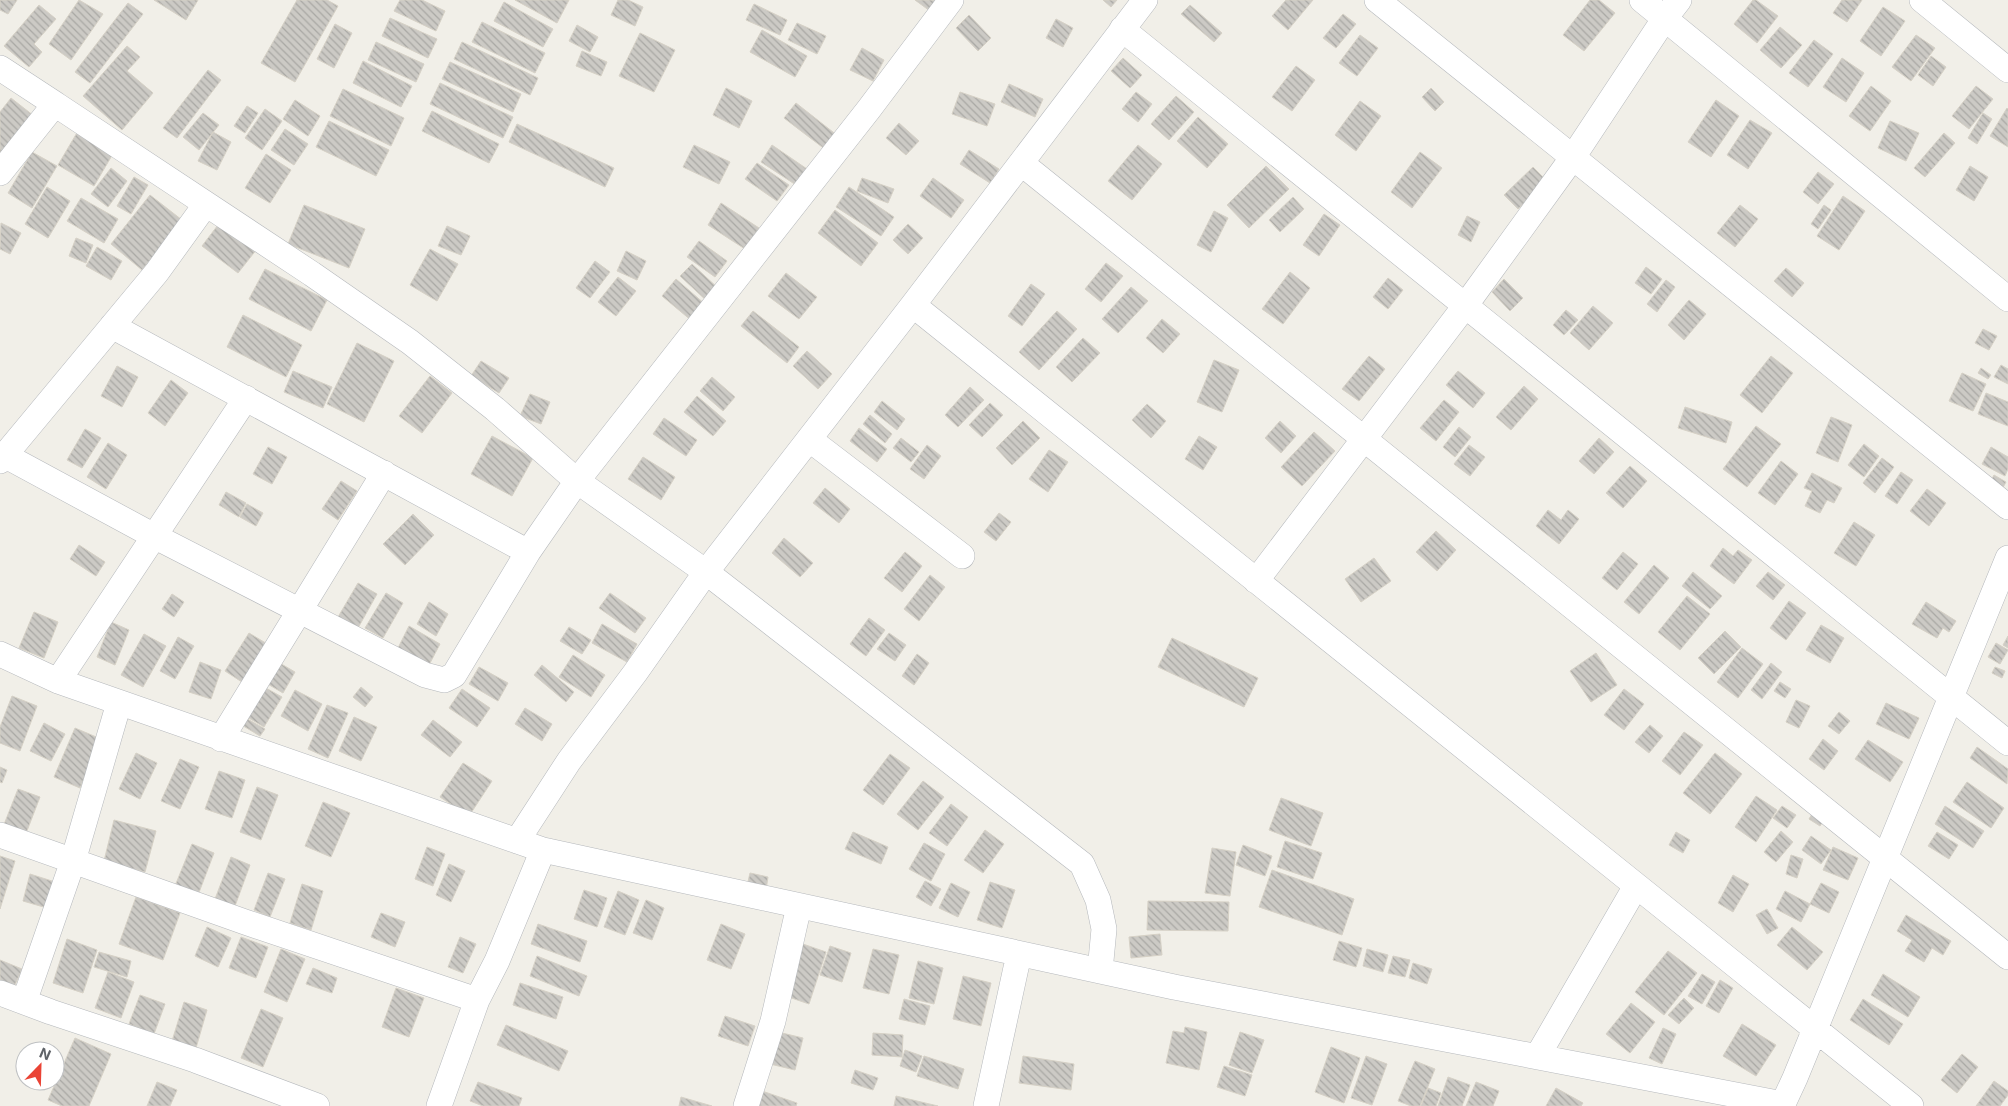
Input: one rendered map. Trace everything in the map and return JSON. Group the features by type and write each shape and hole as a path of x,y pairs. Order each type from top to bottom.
{"street":[{"path":"206,204 157,272 2,458 424,675 444,680 454,675 528,552 577,481 863,117 951,0"},
{"path":"517,841 570,761 635,674 706,572 913,305 1144,0"},
{"path":"1377,0 2008,507"},
{"path":"1642,0 1672,9 2008,299"},
{"path":"1922,0 2008,70"},
{"path":"1256,581 1465,306 1573,157 1672,9"},
{"path":"1122,30 2008,743"},
{"path":"0,68 410,342 495,409 577,481 706,572 1082,864 1098,900 1104,929 1100,971"},
{"path":"0,173 55,104"},
{"path":"1021,163 2008,957"},
{"path":"913,305 1911,1106"},
{"path":"112,326 528,552"},
{"path":"58,681 246,398"},
{"path":"809,439 962,556"},
{"path":"221,739 384,473"},
{"path":"0,654 58,681 543,850 1100,971 1783,1105 2008,558"},
{"path":"24,1002 73,861 119,703"},
{"path":"0,835 245,922 477,1000"},
{"path":"439,1106 477,1000 497,961 543,850"},
{"path":"1537,1057 1636,886"},
{"path":"746,1106 773,1021 799,906"},
{"path":"986,1106 1019,954"},
{"path":"0,993 195,1060 317,1106"}],"building":[{"path":"0,0 17,0 8,14 0,10"},
{"path":"79,0 103,14 71,60 49,44"},
{"path":"154,0 198,0 186,20"},
{"path":"297,0 327,0 338,6 295,82 261,63"},
{"path":"400,0 422,0 445,11 436,31 394,11"},
{"path":"515,0 569,0 557,23"},
{"path":"618,0 628,0 643,7 635,26 611,15"},
{"path":"915,0 938,0 930,11"},
{"path":"1103,0 1117,0 1111,7"},
{"path":"1286,0 1313,0 1288,30 1272,16"},
{"path":"1590,0 1599,0 1615,13 1584,51 1563,35"},
{"path":"1753,0 1756,0 1778,16 1757,43 1734,24"},
{"path":"1842,0 1862,0 1847,22 1833,13"},
{"path":"504,2 553,29 543,47 494,21"},
{"path":"128,3 143,14 90,83 75,72"},
{"path":"754,4 787,20 780,35 746,20"},
{"path":"39,5 56,19 34,44 42,52 29,67 4,46"},
{"path":"1190,5 1222,33 1214,42 1181,14"},
{"path":"1883,7 1905,21 1881,56 1860,41"},
{"path":"1343,14 1356,24 1336,48 1323,38"},
{"path":"969,15 991,38 978,51 956,28"},
{"path":"390,18 437,39 428,58 382,36"},
{"path":"1056,19 1073,28 1063,47 1046,38"},
{"path":"482,22 545,53 535,73 472,42"},
{"path":"797,23 826,36 817,54 788,40"},
{"path":"335,24 352,33 334,68 317,59"},
{"path":"577,25 598,37 590,52 569,41"},
{"path":"1780,27 1802,45 1781,68 1760,50"},
{"path":"762,30 807,56 795,77 750,52"},
{"path":"640,33 675,50 654,92 619,76"},
{"path":"1360,35 1378,48 1357,76 1339,63"},
{"path":"1916,35 1935,48 1911,81 1892,67"},
{"path":"1814,40 1833,54 1808,87 1789,73"},
{"path":"376,42 424,64 416,82 368,60"},
{"path":"462,42 538,78 530,95 454,59"},
{"path":"127,46 140,57 127,71 153,93 122,130 83,96"},
{"path":"862,48 884,60 873,81 850,70"},
{"path":"582,51 607,62 601,76 576,66"},
{"path":"1931,56 1946,67 1933,86 1918,75"},
{"path":"1123,58 1142,75 1130,88 1111,71"},
{"path":"1842,58 1864,73 1846,102 1823,87"},
{"path":"363,61 412,86 401,107 353,83"},
{"path":"450,62 521,94 513,112 442,79"},
{"path":"1296,66 1315,80 1292,111 1272,97"},
{"path":"208,70 221,80 177,138 163,128"},
{"path":"440,83 513,117 503,138 430,104"},
{"path":"1009,84 1043,99 1035,117 1001,102"},
{"path":"1871,86 1891,101 1870,131 1849,116"},
{"path":"1976,86 1993,99 1969,129 1952,116"},
{"path":"726,88 752,101 739,128 713,115"},
{"path":"1431,88 1444,102 1435,111 1422,97"},
{"path":"343,89 404,118 391,146 330,116"},
{"path":"960,92 995,104 987,126 952,114"},
{"path":"1136,92 1152,104 1138,122 1122,109"},
{"path":"1176,96 1194,112 1169,140 1151,124"},
{"path":"11,98 34,116 0,159 0,112"},
{"path":"295,100 320,116 308,136 283,119"},
{"path":"1716,100 1739,116 1711,157 1688,142"},
{"path":"1360,101 1381,116 1356,151 1335,135"},
{"path":"796,103 838,136 826,150 784,118"},
{"path":"247,106 258,113 245,133 234,126"},
{"path":"265,109 282,121 262,150 245,138"},
{"path":"2008,109 2008,147 1990,136"},
{"path":"432,111 499,144 489,163 422,131"},
{"path":"203,113 219,125 199,150 183,137"},
{"path":"1983,113 1992,119 1977,144 1968,138"},
{"path":"1198,117 1228,144 1207,168 1177,141"},
{"path":"1750,120 1772,133 1748,169 1727,155"},
{"path":"329,121 389,150 376,176 316,147"},
{"path":"1890,121 1919,133 1906,161 1878,148"},
{"path":"899,123 919,141 906,155 886,138"},
{"path":"517,124 614,168 605,187 509,142"},
{"path":"285,129 308,144 294,165 271,150"},
{"path":"78,131 114,152 94,186 58,165"},
{"path":"213,132 231,142 217,170 198,161"},
{"path":"1944,133 1955,143 1925,177 1914,168"},
{"path":"694,145 730,162 719,184 683,167"},
{"path":"772,145 807,169 796,185 761,162"},
{"path":"1138,145 1162,164 1132,200 1108,181"},
{"path":"969,150 999,169 990,183 960,164"},
{"path":"32,152 57,166 32,208 8,193"},
{"path":"1420,152 1442,168 1412,208 1391,192"},
{"path":"266,154 291,170 270,203 245,188"},
{"path":"757,163 789,185 777,201 745,179"},
{"path":"1266,166 1289,189 1249,228 1227,205"},
{"path":"1970,166 1988,177 1974,201 1956,190"},
{"path":"1533,167 1547,181 1518,209 1504,195"},
{"path":"111,168 127,181 108,207 91,194"},
{"path":"1818,172 1834,184 1818,204 1803,192"},
{"path":"134,177 148,185 131,214 117,206"},
{"path":"862,178 894,189 888,203 857,191"},
{"path":"933,178 964,200 951,218 920,196"},
{"path":"47,187 70,201 48,238 25,224"},
{"path":"849,187 894,217 881,236 836,207"},
{"path":"150,195 182,220 142,270 111,244"},
{"path":"1843,196 1865,211 1839,250 1817,236"},
{"path":"1293,197 1304,209 1280,232 1269,220"},
{"path":"81,198 118,219 104,243 67,221"},
{"path":"721,203 759,228 745,249 708,225"},
{"path":"304,205 365,229 349,268 288,244"},
{"path":"1740,205 1758,219 1735,247 1717,233"},
{"path":"1824,205 1831,210 1818,229 1811,224"},
{"path":"835,210 878,243 861,266 818,233"},
{"path":"1214,211 1228,218 1211,252 1197,245"},
{"path":"1324,214 1340,225 1319,256 1303,245"},
{"path":"1467,216 1480,222 1471,242 1458,235"},
{"path":"221,221 257,249 238,273 202,246"},
{"path":"1,223 21,233 10,254 0,249"},
{"path":"908,224 923,238 908,254 893,240"},
{"path":"447,226 470,236 461,255 438,246"},
{"path":"76,238 93,245 86,263 69,256"},
{"path":"699,241 727,261 715,277 687,257"},
{"path":"97,247 122,261 111,280 86,266"},
{"path":"430,249 458,264 437,301 410,285"},
{"path":"626,251 646,261 637,280 617,271"},
{"path":"595,261 610,272 590,298 576,288"},
{"path":"1106,263 1123,276 1101,302 1085,289"},
{"path":"692,264 719,289 708,302 680,276"},
{"path":"1646,267 1662,279 1651,294 1635,283"},
{"path":"1786,268 1804,283 1792,297 1774,281"},
{"path":"265,269 327,300 311,331 249,299"},
{"path":"1290,272 1310,288 1283,324 1262,309"},
{"path":"786,273 817,297 799,319 768,296"},
{"path":"618,277 636,291 616,316 598,302"},
{"path":"1388,278 1403,290 1388,309 1373,297"},
{"path":"676,279 706,305 692,321 662,296"},
{"path":"1504,279 1523,298 1510,311 1492,292"},
{"path":"1666,280 1675,287 1657,312 1647,304"},
{"path":"1031,284 1045,294 1022,326 1008,316"},
{"path":"1131,287 1148,301 1118,333 1102,319"},
{"path":"1689,300 1706,314 1684,340 1668,325"},
{"path":"1593,306 1613,323 1589,350 1570,333"},
{"path":"1566,310 1578,320 1564,335 1553,325"},
{"path":"753,311 799,347 787,363 741,326"},
{"path":"1057,311 1077,329 1039,370 1019,352"},
{"path":"243,315 302,345 286,377 227,347"},
{"path":"1162,319 1180,334 1163,353 1146,338"},
{"path":"1983,329 1997,336 1989,350 1975,343"},
{"path":"1083,338 1100,353 1072,382 1056,367"},
{"path":"357,343 394,361 364,422 327,404"},
{"path":"807,351 832,374 818,389 793,366"},
{"path":"1369,356 1385,369 1359,401 1342,389"},
{"path":"1771,356 1793,373 1762,413 1740,395"},
{"path":"1214,360 1239,370 1222,412 1197,402"},
{"path":"481,361 509,378 499,393 471,376"},
{"path":"2001,365 2008,369 2008,384 1994,377"},
{"path":"117,366 138,377 122,407 101,396"},
{"path":"1981,368 1991,375 1988,379 1978,373"},
{"path":"293,371 332,387 323,408 284,392"},
{"path":"1458,371 1485,393 1473,408 1446,385"},
{"path":"1962,373 1986,384 1973,411 1949,401"},
{"path":"430,376 452,393 422,433 399,416"},
{"path":"712,377 735,397 723,411 700,391"},
{"path":"171,380 188,393 165,426 148,413"},
{"path":"1524,386 1538,399 1511,430 1496,417"},
{"path":"970,387 984,400 958,427 945,415"},
{"path":"1986,393 2008,402 2008,426 1978,414"},
{"path":"530,394 550,402 541,424 520,416"},
{"path":"697,396 726,421 713,436 684,412"},
{"path":"1444,400 1459,412 1436,441 1420,428"},
{"path":"882,401 905,419 897,430 874,412"},
{"path":"990,403 1003,415 982,437 969,425"},
{"path":"1147,404 1166,421 1151,438 1132,420"},
{"path":"1685,407 1732,422 1726,443 1678,428"},
{"path":"870,415 892,434 885,443 863,424"},
{"path":"1831,417 1852,425 1838,462 1816,453"},
{"path":"664,418 697,440 686,456 653,434"},
{"path":"1023,421 1040,438 1012,465 996,448"},
{"path":"1280,421 1296,436 1281,453 1265,438"},
{"path":"1756,426 1781,444 1747,487 1723,469"},
{"path":"1459,427 1471,437 1455,457 1443,447"},
{"path":"859,428 887,449 877,462 850,441"},
{"path":"85,429 101,438 82,468 67,460"},
{"path":"1314,432 1335,451 1302,486 1281,467"},
{"path":"492,436 533,458 512,496 471,474"},
{"path":"1199,436 1217,447 1203,470 1185,459"},
{"path":"901,438 919,452 911,462 893,448"},
{"path":"1599,438 1614,452 1594,474 1579,461"},
{"path":"108,443 127,455 106,489 87,477"},
{"path":"1864,444 1879,456 1864,477 1848,465"},
{"path":"927,445 941,456 924,479 910,469"},
{"path":"1469,445 1485,457 1470,476 1454,464"},
{"path":"268,447 287,457 272,484 253,474"},
{"path":"1991,447 2008,457 2008,469 2005,476 1982,464"},
{"path":"1049,450 1068,462 1048,492 1029,479"},
{"path":"643,457 675,477 661,500 628,479"},
{"path":"1882,458 1894,467 1875,493 1863,483"},
{"path":"1781,461 1798,474 1775,505 1758,493"},
{"path":"1630,466 1647,481 1623,508 1606,493"},
{"path":"1901,472 1913,480 1897,504 1885,496"},
{"path":"1812,473 1842,488 1834,503 1827,500 1820,513 1805,506 1812,491 1804,488"},
{"path":"1994,475 2006,482 2000,493 1988,486"},
{"path":"341,481 357,491 338,520 322,509"},
{"path":"825,488 850,509 839,523 813,503"},
{"path":"1927,489 1946,503 1929,526 1910,511"},
{"path":"226,492 246,503 239,517 219,505"},
{"path":"247,504 263,513 256,526 240,517"},
{"path":"1548,510 1561,520 1568,510 1579,519 1559,544 1536,526"},
{"path":"999,513 1011,522 996,541 984,532"},
{"path":"413,514 434,535 405,565 383,544"},
{"path":"1854,522 1875,535 1856,566 1834,553"},
{"path":"1436,531 1456,550 1437,571 1416,552"},
{"path":"784,538 813,563 800,577 772,553"},
{"path":"79,545 105,562 96,576 70,559"},
{"path":"1723,548 1733,556 1738,550 1752,560 1734,584 1710,566"},
{"path":"905,552 922,566 902,592 884,578"},
{"path":"1623,552 1638,564 1617,590 1602,578"},
{"path":"1374,558 1391,581 1361,602 1345,579"},
{"path":"1654,565 1669,578 1639,614 1624,602"},
{"path":"1693,572 1722,596 1710,609 1682,586"},
{"path":"1768,572 1785,585 1773,600 1756,586"},
{"path":"930,575 945,587 919,621 904,609"},
{"path":"358,583 377,594 358,628 338,617"},
{"path":"386,593 403,603 383,638 365,628"},
{"path":"610,593 646,618 635,633 599,608"},
{"path":"172,594 184,602 174,617 162,609"},
{"path":"1687,596 1710,614 1680,650 1658,632"},
{"path":"1789,601 1806,613 1786,640 1770,628"},
{"path":"429,602 448,614 436,636 417,624"},
{"path":"1926,602 1956,621 1949,632 1943,628 1937,638 1912,624"},
{"path":"34,612 58,622 44,658 19,648"},
{"path":"869,618 885,630 866,656 850,644"},
{"path":"111,622 129,630 115,665 97,657"},
{"path":"602,624 637,644 627,662 592,643"},
{"path":"1821,625 1844,638 1830,663 1806,650"},
{"path":"409,626 440,644 429,665 398,648"},
{"path":"569,627 591,640 582,654 560,641"},
{"path":"1725,631 1741,647 1714,674 1698,658"},
{"path":"249,633 269,645 245,684 225,671"},
{"path":"889,633 906,645 895,661 877,649"},
{"path":"144,634 166,646 143,687 121,675"},
{"path":"2008,636 2008,648 2003,645"},
{"path":"178,637 194,646 175,679 160,671"},
{"path":"1172,638 1258,678 1244,707 1158,667"},
{"path":"1996,643 2008,650 2000,664 1988,657"},
{"path":"1742,648 1763,664 1738,698 1717,682"},
{"path":"1596,653 1617,685 1591,702 1570,671"},
{"path":"917,654 929,663 914,685 902,676"},
{"path":"573,655 605,675 591,697 559,677"},
{"path":"200,662 221,670 211,699 189,692"},
{"path":"278,662 295,672 283,693 266,683"},
{"path":"1771,663 1782,672 1762,699 1751,690"},
{"path":"542,665 574,692 566,702 534,675"},
{"path":"479,667 508,683 498,701 469,684"},
{"path":"1995,667 2005,671 2002,678 1992,673"},
{"path":"1780,682 1791,689 1785,698 1774,691"},
{"path":"264,687 282,697 264,727 247,717"},
{"path":"361,687 373,697 365,707 353,697"},
{"path":"462,689 490,708 477,727 449,708"},
{"path":"1624,689 1644,704 1624,730 1604,715"},
{"path":"295,690 322,704 308,731 281,716"},
{"path":"12,696 37,706 20,751 0,743 0,727"},
{"path":"1796,700 1810,706 1799,728 1786,722"},
{"path":"1886,703 1919,718 1909,739 1876,724"},
{"path":"327,705 348,713 328,758 308,749"},
{"path":"525,708 552,724 542,741 515,724"},
{"path":"1839,712 1850,721 1839,734 1828,726"},
{"path":"244,717 265,729 260,736 240,724"},
{"path":"354,717 377,727 361,761 339,751"},
{"path":"433,720 462,742 450,757 421,735"},
{"path":"44,723 65,734 51,761 30,751"},
{"path":"1650,725 1663,736 1649,753 1635,742"},
{"path":"75,728 101,739 80,788 54,777"},
{"path":"1684,732 1703,745 1680,775 1662,761"},
{"path":"1823,739 1838,751 1824,770 1809,759"},
{"path":"1868,740 1903,762 1890,782 1855,759"},
{"path":"1977,747 2008,769 2007,784 1970,758"},
{"path":"136,753 157,763 140,799 119,789"},
{"path":"1715,753 1742,774 1710,814 1683,793"},
{"path":"890,754 910,768 883,805 863,790"},
{"path":"180,759 199,767 180,809 161,801"},
{"path":"463,763 492,781 469,816 440,797"},
{"path":"0,767 7,770 2,783 0,782"},
{"path":"219,771 245,780 232,818 205,809"},
{"path":"923,781 944,797 918,830 897,814"},
{"path":"1967,782 2004,808 1991,828 1953,802"},
{"path":"257,787 278,795 261,840 240,832"},
{"path":"18,789 40,797 25,836 3,827"},
{"path":"1756,796 1777,810 1756,842 1735,827"},
{"path":"1281,798 1323,813 1311,846 1269,830"},
{"path":"323,802 350,813 331,857 305,846"},
{"path":"951,804 968,817 947,846 929,833"},
{"path":"1782,806 1796,815 1787,828 1773,818"},
{"path":"1945,806 1984,831 1973,848 1935,824"},
{"path":"1815,809 1826,817 1820,826 1809,819"},
{"path":"114,820 156,831 145,872 104,861"},
{"path":"985,830 1004,844 983,873 964,860"},
{"path":"1781,831 1793,842 1776,862 1764,852"},
{"path":"853,832 888,847 881,864 845,849"},
{"path":"1676,832 1690,840 1683,853 1669,845"},
{"path":"1937,832 1958,845 1949,859 1928,846"},
{"path":"1811,836 1831,850 1821,864 1802,850"},
{"path":"1285,841 1322,853 1313,879 1277,867"},
{"path":"924,843 945,854 931,881 909,869"},
{"path":"192,844 214,853 198,895 175,886"},
{"path":"1243,845 1272,856 1265,876 1236,865"},
{"path":"427,847 445,854 433,886 415,879"},
{"path":"1833,847 1858,858 1848,880 1823,870"},
{"path":"1212,848 1236,852 1230,896 1205,893"},
{"path":"1791,855 1803,859 1797,878 1786,874"},
{"path":"0,856 15,861 0,909"},
{"path":"231,857 250,865 235,906 215,899"},
{"path":"449,864 465,871 451,902 436,895"},
{"path":"1272,870 1354,899 1342,935 1259,907"},
{"path":"268,873 285,879 270,917 254,910"},
{"path":"750,873 768,877 766,890 747,886"},
{"path":"30,874 55,882 47,908 23,901"},
{"path":"1733,875 1749,884 1733,912 1718,903"},
{"path":"925,881 941,889 931,906 916,897"},
{"path":"990,882 1015,890 1002,928 977,920"},
{"path":"951,883 970,892 958,917 939,908"},
{"path":"1821,883 1839,892 1829,913 1810,904"},
{"path":"302,884 323,891 311,930 290,923"},
{"path":"584,890 607,898 597,927 574,919"},
{"path":"618,891 639,900 625,935 604,927"},
{"path":"1785,891 1810,904 1801,922 1776,909"},
{"path":"136,897 180,913 163,960 119,944"},
{"path":"646,900 664,908 652,940 633,933"},
{"path":"1148,901 1229,902 1228,931 1147,930"},
{"path":"1767,909 1778,928 1767,934 1756,915"},
{"path":"381,913 405,922 395,947 371,937"},
{"path":"1906,915 1951,941 1943,955 1932,948 1924,962 1905,951 1912,940 1897,931"},
{"path":"538,924 587,941 580,962 531,944"},
{"path":"721,924 745,934 731,969 707,960"},
{"path":"207,927 231,938 218,967 195,956"},
{"path":"1792,927 1823,952 1807,970 1777,945"},
{"path":"1160,934 1162,955 1131,958 1129,937"},
{"path":"241,937 268,947 256,978 229,968"},
{"path":"460,937 476,944 463,973 448,967"},
{"path":"67,939 97,950 83,993 53,983"},
{"path":"1339,941 1362,948 1356,967 1333,960"},
{"path":"800,943 826,952 809,1004 783,995"},
{"path":"830,946 851,953 842,982 820,975"},
{"path":"281,949 305,959 287,1002 264,992"},
{"path":"873,949 899,955 889,994 863,988"},
{"path":"1367,949 1388,955 1383,972 1363,966"},
{"path":"1668,951 1697,973 1664,1015 1635,992"},
{"path":"99,952 131,961 127,977 94,967"},
{"path":"537,956 587,976 579,996 530,976"},
{"path":"1393,956 1410,960 1405,977 1388,973"},
{"path":"0,960 22,969 14,987 0,981"},
{"path":"918,961 943,968 934,1004 909,998"},
{"path":"1413,963 1432,969 1427,984 1409,978"},
{"path":"313,968 337,978 332,993 306,984"},
{"path":"108,972 134,982 121,1018 95,1008"},
{"path":"1702,974 1715,982 1702,1004 1688,996"},
{"path":"1883,974 1920,997 1908,1017 1871,995"},
{"path":"963,976 991,983 981,1026 953,1019"},
{"path":"1720,980 1733,988 1719,1013 1706,1006"},
{"path":"520,983 563,997 556,1019 513,1005"},
{"path":"396,988 424,998 409,1037 382,1027"},
{"path":"140,995 165,1004 154,1034 129,1024"},
{"path":"1684,998 1694,1008 1679,1024 1668,1015"},
{"path":"904,999 930,1006 925,1025 899,1019"},
{"path":"1863,999 1903,1024 1889,1045 1850,1020"},
{"path":"184,1002 207,1010 196,1048 172,1041"},
{"path":"1631,1003 1655,1022 1630,1053 1606,1034"},
{"path":"261,1009 283,1018 263,1067 241,1058"},
{"path":"725,1016 755,1026 748,1046 718,1036"},
{"path":"1742,1024 1776,1045 1756,1076 1723,1056"},
{"path":"506,1025 568,1051 559,1071 497,1045"},
{"path":"1185,1027 1207,1032 1199,1070 1166,1063 1173,1031 1184,1033"},
{"path":"1663,1028 1676,1034 1662,1064 1649,1058"},
{"path":"778,1032 803,1038 795,1070 770,1064"},
{"path":"1240,1032 1264,1040 1252,1073 1229,1065"},
{"path":"873,1033 903,1035 902,1057 872,1055"},
{"path":"75,1038 111,1054 89,1106 62,1106 48,1100 52,1091 65,1091 65,1061"},
{"path":"1331,1047 1360,1058 1344,1103 1315,1092"},
{"path":"905,1050 922,1056 916,1072 900,1066"},
{"path":"1962,1054 1978,1067 1957,1093 1941,1080"},
{"path":"924,1056 964,1069 958,1089 917,1076"},
{"path":"1023,1056 1074,1064 1071,1090 1019,1083"},
{"path":"1366,1056 1387,1064 1372,1105 1351,1098"},
{"path":"1415,1061 1435,1069 1420,1106 1411,1106 1398,1101"},
{"path":"1224,1066 1252,1075 1245,1096 1217,1087"},
{"path":"855,1070 878,1078 873,1090 851,1083"},
{"path":"1448,1077 1470,1085 1462,1106 1438,1106"},
{"path":"1994,1081 2008,1091 2008,1095 2000,1106 1976,1106"},
{"path":"157,1082 177,1090 170,1106 147,1106"},
{"path":"478,1082 522,1098 519,1106 483,1106 470,1101"},
{"path":"1476,1082 1499,1091 1493,1106 1466,1106"},
{"path":"1428,1088 1441,1093 1436,1106 1421,1106"},
{"path":"1556,1088 1583,1103 1581,1106 1546,1106"},
{"path":"759,1090 797,1103 796,1106 754,1106"},
{"path":"896,1096 938,1106 894,1106"},
{"path":"681,1097 712,1106 679,1106"}]}
